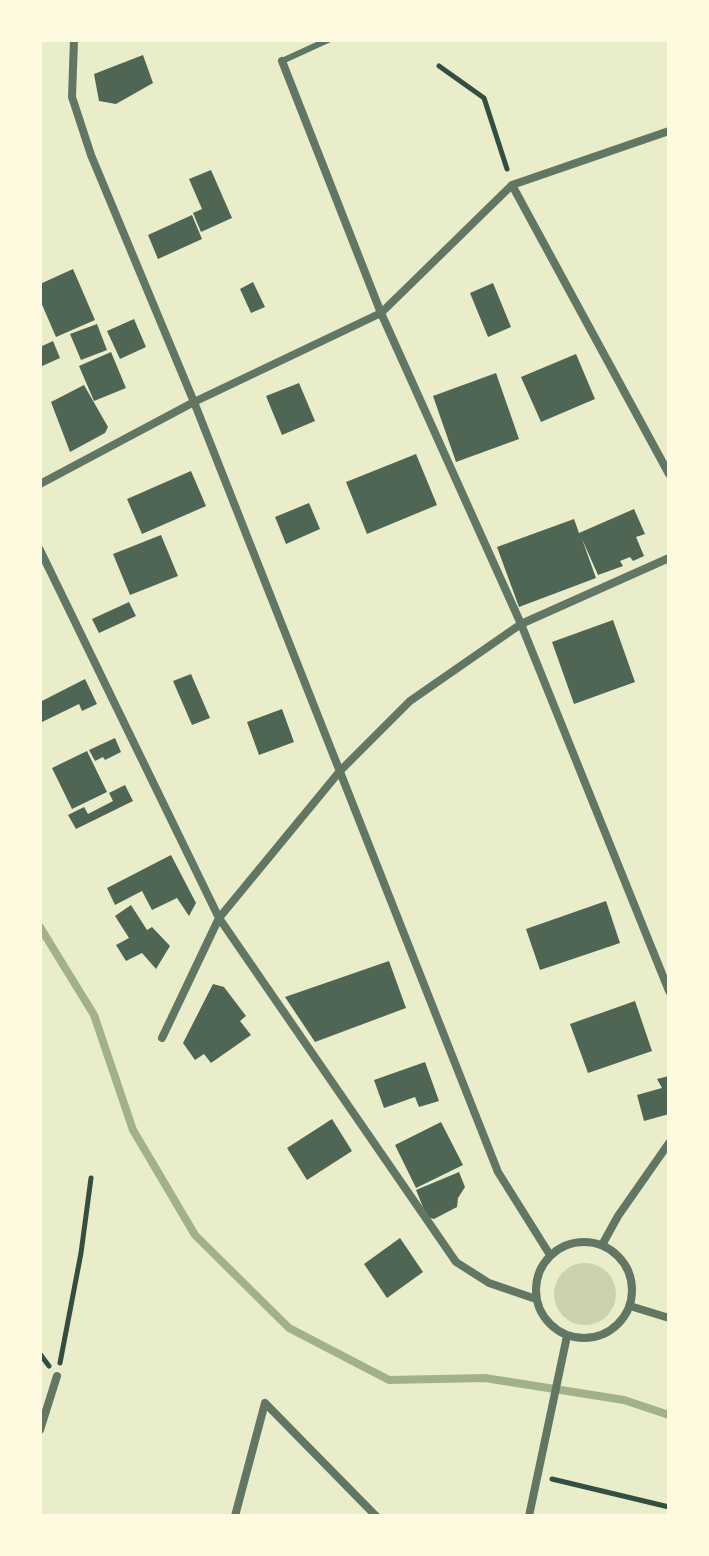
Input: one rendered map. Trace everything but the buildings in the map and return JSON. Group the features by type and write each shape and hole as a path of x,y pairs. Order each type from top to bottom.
{"street":[{"path":"74,40 72,97 86,141 194,402 498,1172 550,1255"},
{"path":"282,61 381,313 521,624 669,991"},
{"path":"40,484 194,402 381,313 512,185 669,131"},
{"path":"512,185 669,474"},
{"path":"40,550 219,918 456,1262 489,1283 536,1299"},
{"path":"162,1038 219,918 340,771 410,701 521,624 669,558"},
{"path":"602,1245 626,1204 669,1143"},
{"path":"589,1241 602,1245 615,1252 625,1263 632,1291 630,1306 623,1319 597,1337 582,1339 567,1336 552,1327 536,1299 536,1282 542,1266 550,1255 575,1242 589,1241"},
{"path":"630,1306 669,1318"},
{"path":"529,1516 567,1336"},
{"path":"40,1430 57,1376"},
{"path":"235,1516 265,1403 376,1516"}],"lane":[{"path":"282,61 328,40"}],"path":[{"path":"439,66 484,98 512,185"},
{"path":"57,1376 81,1253 91,1178"},
{"path":"539,1476 669,1507"}],"green space":[{"path":"585,1263 597,1265 607,1272 614,1282 614,1306 607,1316 597,1323 585,1325 573,1323 563,1316 556,1306 554,1294 556,1282 563,1272 573,1265"}],"waterway":[{"path":"40,927 94,1015 133,1130 195,1235 289,1328 389,1380 485,1378 624,1400 669,1415"}]}
